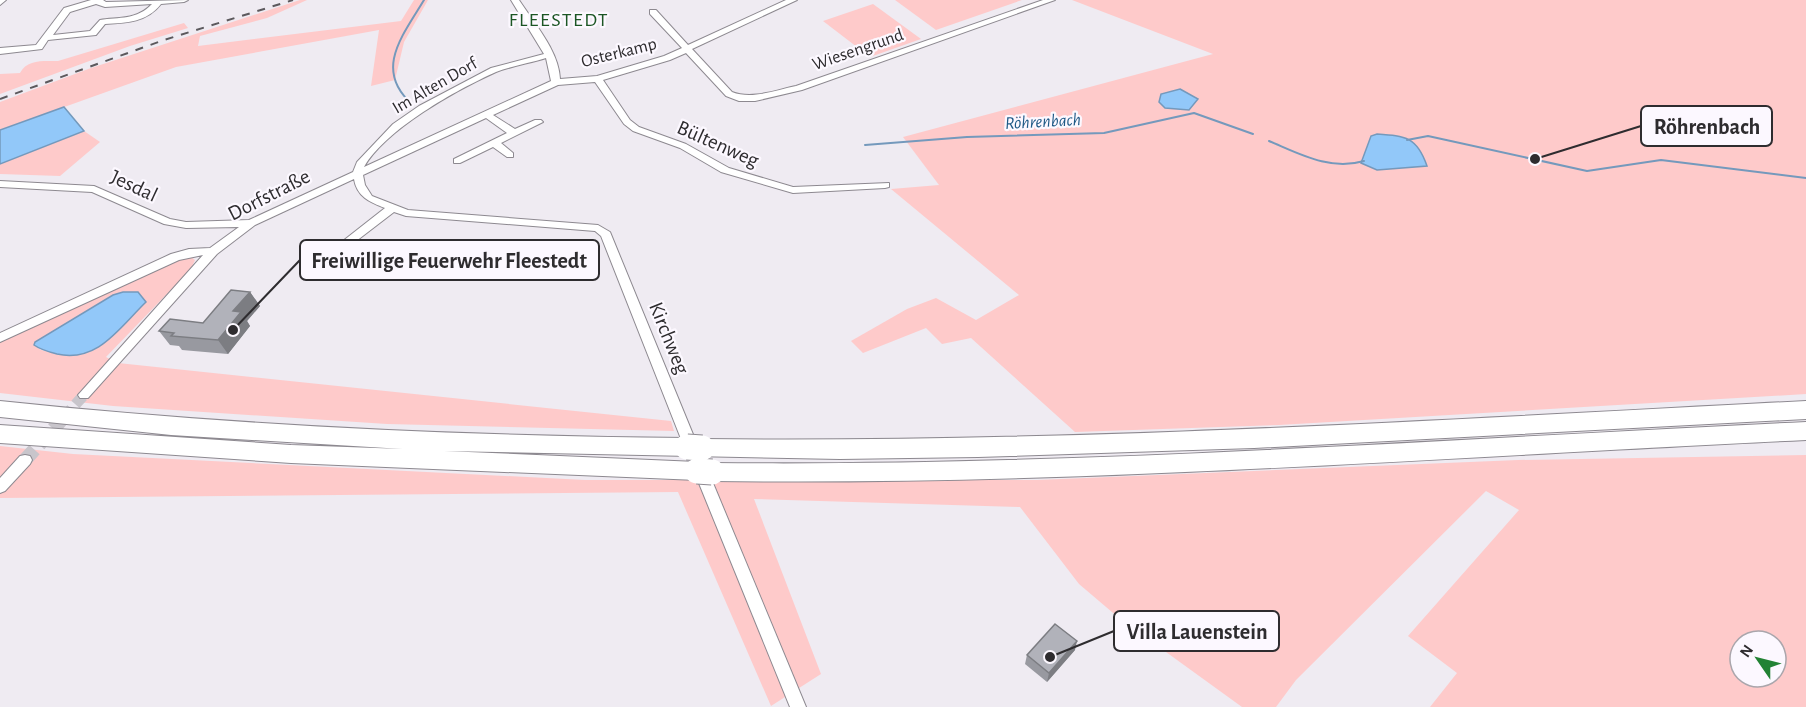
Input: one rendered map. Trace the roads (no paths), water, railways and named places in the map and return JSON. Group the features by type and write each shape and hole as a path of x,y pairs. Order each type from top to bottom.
{"highway":[{"path":"0,409 260,432 460,443 695,447 1040,446 1621,421 1806,410"},
{"path":"0,434 291,454 704,472 898,472 1233,463 1806,431"},
{"path":"1695,437 1726,443 1806,445"}],"street":[{"path":"0,51 39,47 67,10 98,1 105,5 184,0"},
{"path":"515,0 548,55 557,76 556,82"},
{"name":"Osterkamp","path":"556,82 598,79 688,50 793,0"},
{"name":"Wiesengrund","path":"688,50 729,94 739,98 755,98 800,88 1051,0"},
{"path":"46,38 93,33 103,22 140,19 154,9 159,1"},
{"name":"Osterkamp","path":"653,12 688,50"},
{"name":"Im Alten Dorf","path":"358,173 360,164 396,126 422,108 494,70 548,55"},
{"name":"Bültenweg","path":"598,79 627,122 636,129 683,146 725,170 793,190 885,185"},
{"name":"Dorfstraße","path":"84,394 213,251 250,223 556,82"},
{"path":"486,114 514,133"},
{"path":"457,161 538,122"},
{"path":"494,143 510,155"},
{"name":"Kirchweg","path":"358,173 360,184 369,198 391,209 423,216 592,226 606,234 798,707"},
{"name":"Jesdal","path":"0,184 94,189 168,222 186,225 250,223"},
{"path":"338,251 391,209"},
{"path":"0,338 175,257 213,251"},
{"path":"0,487 25,460"}],"water":[{"path":"1180,89 1198,99 1189,110 1165,108 1159,102 1161,94"},
{"path":"64,107 84,131 0,164 0,130"},
{"path":"1377,134 1403,137 1409,140 1419,149 1427,166 1377,170 1361,163 1371,136"},
{"path":"138,292 146,302 117,332 96,348 71,355 42,350 34,345 35,342 113,295"}],"waterway":[{"name":"Röhrenbach","path":"412,104 400,91 394,78 393,65 401,39 424,0"},
{"name":"Röhrenbach","path":"865,145 967,137 1104,133 1194,113 1253,134"},
{"name":"Röhrenbach","path":"1407,140 1428,136 1587,171 1661,160 1806,178"},
{"name":"Röhrenbach","path":"1269,141 1315,160 1339,164 1364,161"}],"tunnel":[{"path":"64,417 84,395"},
{"path":"25,460 65,416"}],"railway":[{"path":"0,99 164,40 293,0"}],"place":[{"name":"Röhrenbach","path":"1535,159"},
{"name":"Freiwillige Feuerwehr Fleestedt","path":"233,330"},
{"name":"Villa Lauenstein","path":"1050,657"}],"district":[{"name":"FLEESTEDT","path":"559,20"}]}
